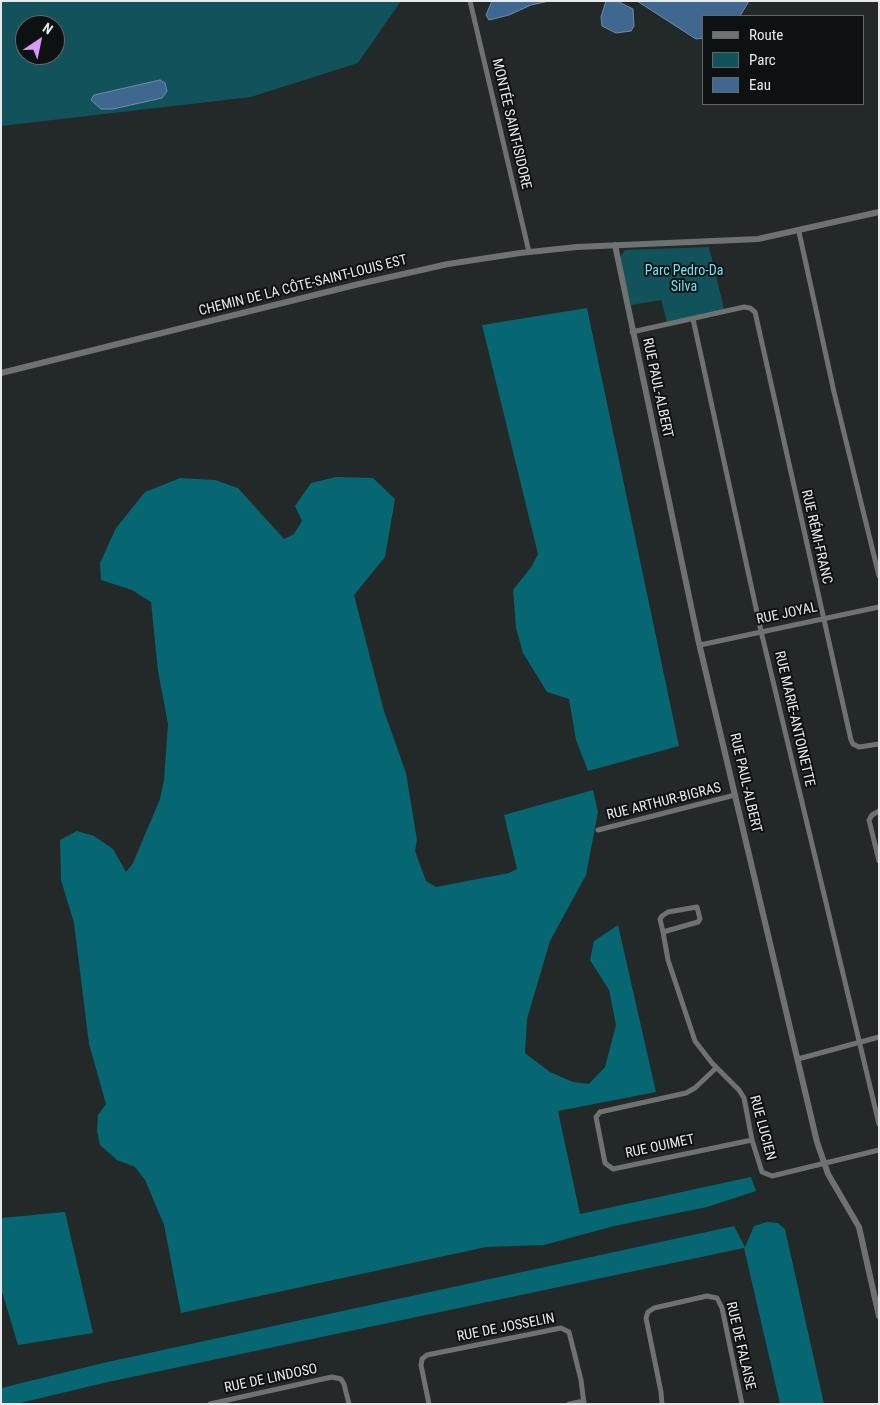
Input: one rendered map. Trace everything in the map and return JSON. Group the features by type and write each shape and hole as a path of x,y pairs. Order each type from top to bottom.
{"street":[{"name":"MONTÉE SAINT-ISIDORE","path":"470,1 529,252"},
{"name":"CHEMIN DE LA CÔTE-SAINT-LOUIS EST","path":"1,373 394,276 478,259 529,252 614,245 741,241 799,232 879,212"},
{"path":"799,232 879,576"},
{"name":"RUE PAUL-ALBERT","path":"614,245 700,644 823,1164 840,1197 860,1227 879,1316"},
{"name":"RUE RÉMI-FRANC","path":"693,319 744,307 751,308 756,315 851,741 859,747 879,744"},
{"path":"632,332 693,319"},
{"name":"RUE MARIE-ANTOINETTE","path":"693,319 761,631 879,1124"},
{"name":"RUE JOYAL","path":"700,644 879,606"},
{"name":"RUE ARTHUR-BIGRAS","path":"598,830 735,795"},
{"path":"879,811 872,815 870,820 879,861"},
{"path":"697,907 700,919 698,922 662,932 660,919 662,916 668,912 697,907"},
{"name":"RUE LUCIEN","path":"662,932 668,960 695,1041 716,1068 739,1090 744,1098 752,1140 762,1172 772,1176 879,1150"},
{"path":"798,1059 879,1037"},
{"name":"RUE OUIMET","path":"716,1068 695,1088 686,1093 600,1112 596,1117 605,1162 613,1169 752,1140"},
{"name":"RUE DE FALAISE","path":"663,1404 646,1318 648,1312 654,1308 707,1296 717,1298 722,1308 742,1404"},
{"name":"RUE DE JOSSELIN","path":"429,1404 421,1365 422,1359 427,1355 561,1328 569,1332 584,1402 569,1404"},
{"name":"RUE DE LINDOSO","path":"210,1404 332,1377 341,1379 349,1404"}],"green space":[{"path":"1,1 401,1 358,63 251,97 1,126","holes":["160,80 163,81 92,98 94,95"]},
{"name":"Parc Pedro-Da Silva","path":"709,247 724,309 667,322 661,300 631,305 621,261 621,256 625,250"}],"shaded area":[{"path":"587,308 679,746 588,771 576,740 569,699 547,692 523,653 516,628 513,590 532,566 538,554 482,325"},
{"path":"336,477 373,478 395,499 385,557 354,595 384,711 406,773 417,840 415,851 426,881 436,887 509,873 517,869 504,815 593,790 598,812 586,875 550,941 527,1019 525,1053 550,1072 573,1082 589,1084 605,1067 616,1025 609,990 590,960 594,941 618,925 656,1092 558,1111 580,1214 751,1177 756,1191 707,1207 614,1226 544,1245 486,1247 181,1313 164,1225 145,1180 135,1167 117,1160 100,1145 97,1131 98,1115 106,1104 89,1044 74,923 61,880 60,840 77,831 94,836 113,849 126,872 133,863 160,799 164,780 168,724 158,671 151,602 132,590 101,580 100,563 116,528 145,492 180,478 215,480 238,488 284,539 294,534 302,521 295,506 311,483"},
{"path":"65,1212 93,1333 18,1345 1,1288 1,1218"},
{"path":"767,1222 778,1223 785,1229 824,1404 780,1404 744,1248 108,1382 16,1404 1,1404 1,1388 103,1363 734,1226 745,1247 754,1226"}],"water":[{"path":"492,1 549,1 531,5 509,15 489,20 486,15"},
{"path":"606,1 617,1 633,9 634,26 631,31 616,33 602,26 601,17"},
{"path":"637,1 749,1 741,15 702,15 702,38 696,39"},
{"path":"160,80 165,83 167,91 162,98 113,109 101,109 91,100 94,95"}]}
